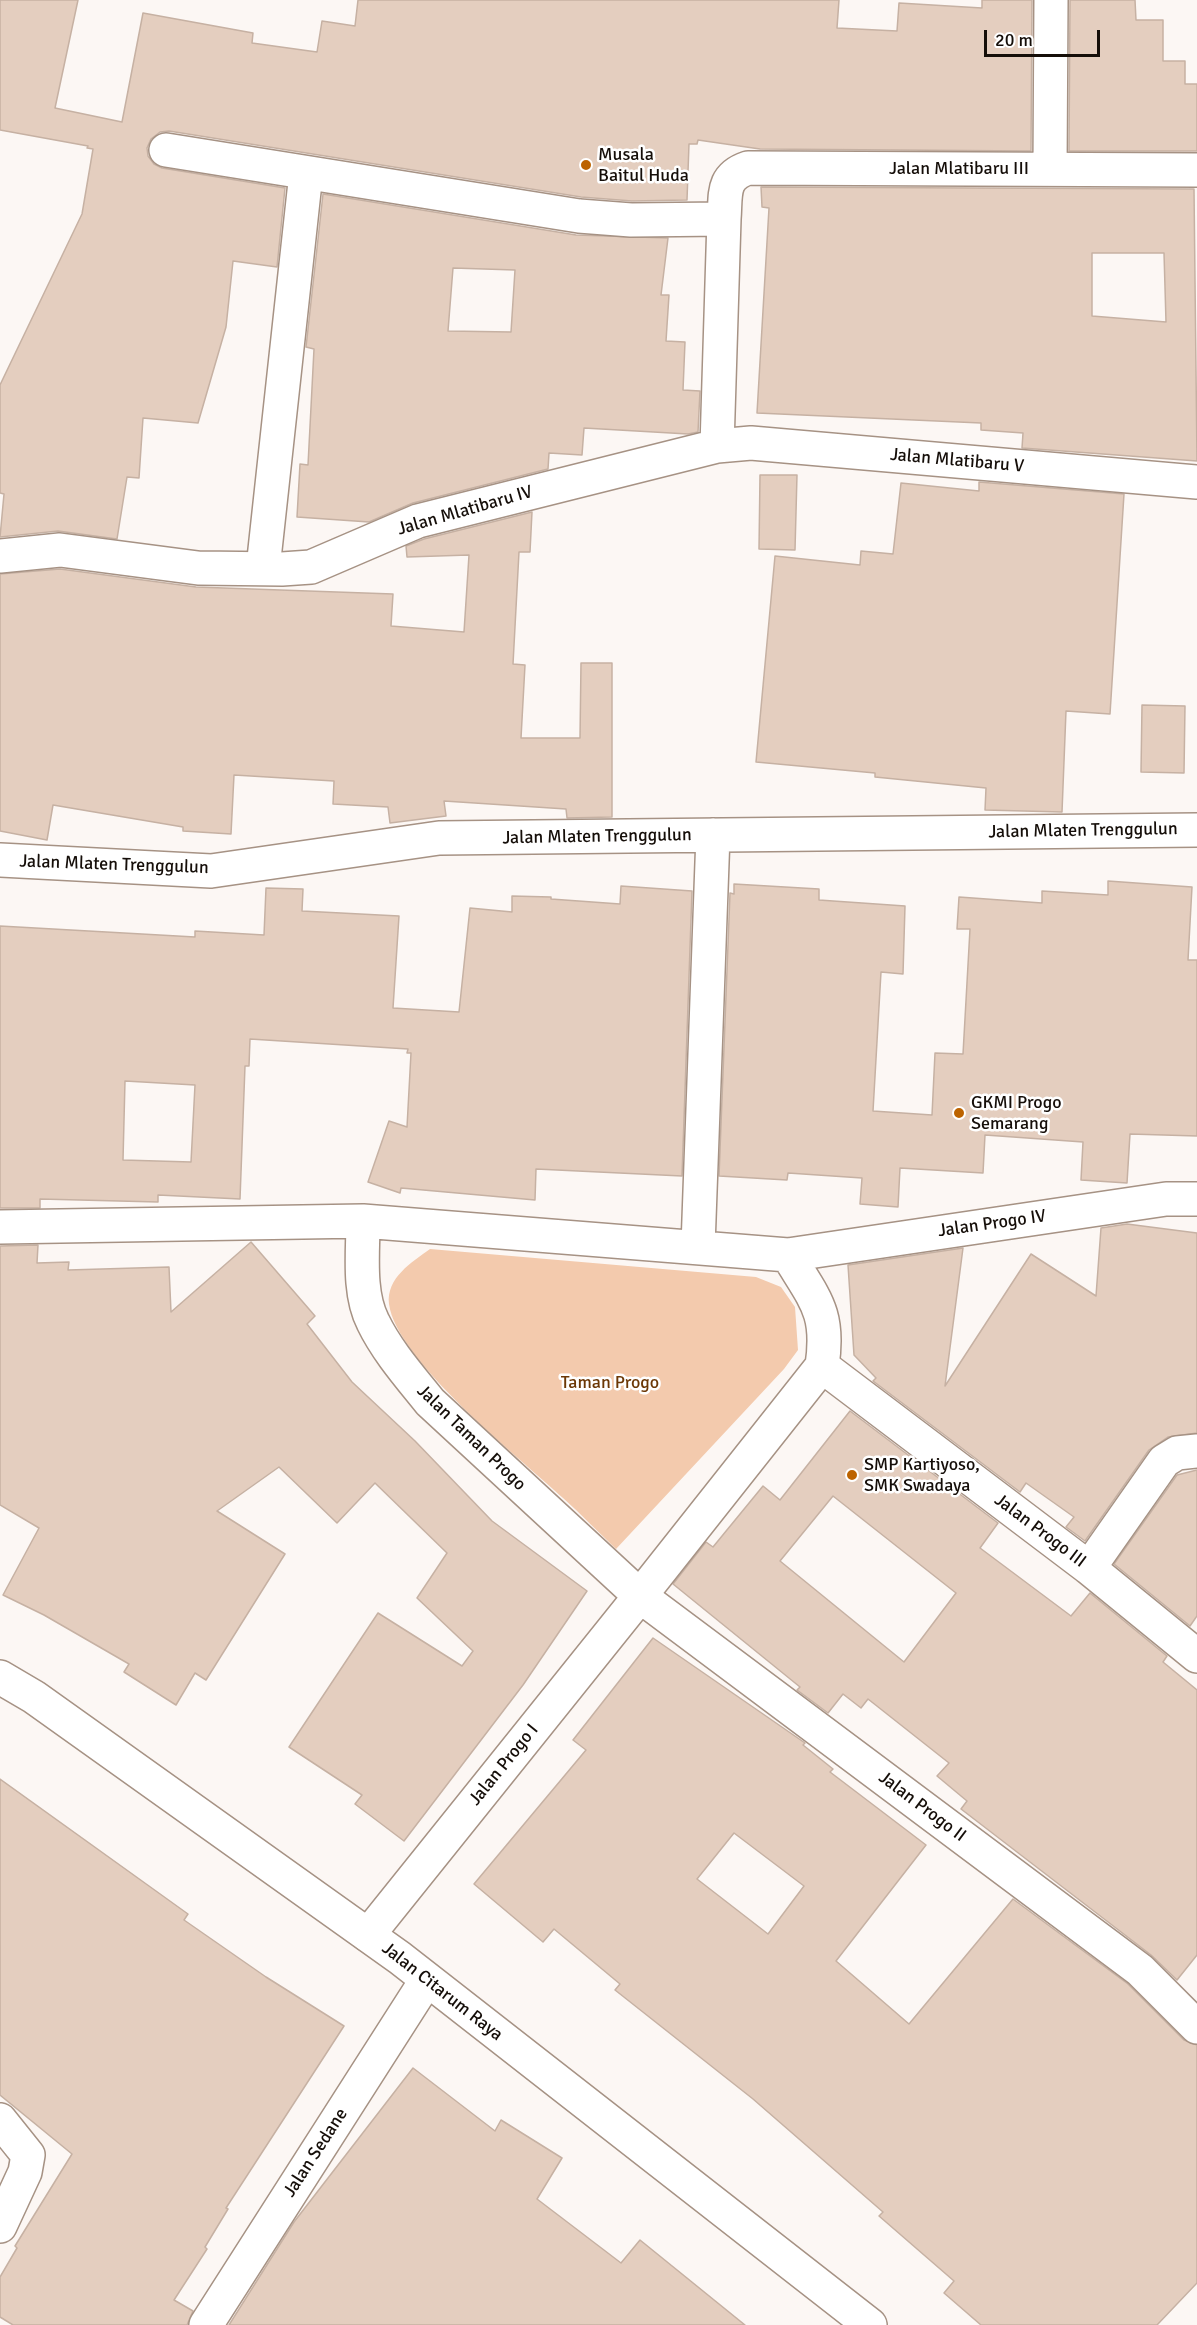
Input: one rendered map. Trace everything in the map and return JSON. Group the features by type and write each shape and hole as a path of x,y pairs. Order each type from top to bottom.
{"street":[{"path":"1050,169 1051,0"},
{"path":"166,150 579,216 631,220 724,219 717,446"},
{"name":"Jalan Mlatibaru III","path":"724,219 727,183 735,173 748,168 1197,170"},
{"path":"263,568 306,173"},
{"name":"Jalan Mlatibaru V","path":"717,446 751,443 1197,482"},
{"name":"Jalan Mlatibaru IV","path":"0,556 60,550 198,567 311,567 418,521 717,446"},
{"name":"Jalan Mlaten Trenggulun","path":"0,860 211,871 439,838 1197,830"},
{"path":"698,1246 713,835"},
{"name":"Jalan Progo IV","path":"788,1255 1166,1199 1197,1199"},
{"path":"0,1227 363,1221 788,1255 820,1308 826,1338 822,1366 640,1596"},
{"name":"Jalan Taman Progo","path":"363,1221 363,1285 372,1321 400,1365 430,1402 640,1596"},
{"name":"Jalan Progo III","path":"822,1366 1089,1568 1197,1656"},
{"path":"1089,1568 1164,1461 1176,1453 1197,1451"},
{"name":"Jalan Progo I","path":"368,1935 640,1596"},
{"name":"Jalan Progo II","path":"640,1596 1191,2010"},
{"name":"Jalan Citarum Raya","path":"0,1677 34,1697 368,1935 870,2325"},
{"name":"Jalan Sedane","path":"213,2323 426,1981"},
{"path":"0,2226 28,2163 28,2155 10,2131"}],"green space":[{"name":"Taman Progo","path":"430,1249 756,1277 781,1287 795,1307 798,1350 784,1369 616,1549 436,1380 413,1352 397,1327 389,1304 392,1286 402,1272"}],"building":[{"path":"0,0 78,0 55,108 122,122 143,13 253,33 252,43 317,52 322,21 355,26 358,0 839,0 837,28 897,31 899,3 982,8 982,0 1032,0 1031,151 760,149 698,140 697,144 689,144 687,200 632,201 581,197 169,131 160,132 151,139 147,148 148,156 154,164 162,168 285,188 277,267 233,261 226,327 198,423 143,418 139,478 127,477 117,539 58,531 0,537 4,494 0,493 0,385 82,214 93,149 87,148 88,146 0,130"},
{"path":"1070,0 1135,0 1136,20 1163,20 1163,61 1185,61 1185,84 1197,84 1197,151 1069,151"},
{"path":"761,187 1194,189 1197,461 1022,448 1023,433 981,430 981,423 757,413 769,208 762,207","holes":["1092,253 1164,253 1166,322 1092,316"]},
{"path":"323,194 576,235 668,238 661,295 669,295 666,341 685,342 683,390 700,391 698,432 688,434 584,428 582,455 549,453 548,469 413,503 369,522 297,517 300,464 308,465 314,349 306,347","holes":["453,268 515,270 511,332 448,331"]},
{"path":"760,475 797,475 795,550 759,549"},
{"path":"979,482 1124,494 1110,714 1066,711 1062,812 985,810 986,788 875,777 875,773 756,762 775,556 860,565 861,551 893,554 901,483 979,491"},
{"path":"532,512 530,552 519,552 513,664 525,665 521,738 580,738 581,663 612,663 612,817 567,818 566,809 444,801 446,816 390,823 388,807 333,804 334,781 234,775 231,834 183,831 183,827 53,805 47,840 0,831 0,574 60,569 196,587 393,594 391,626 464,632 469,555 407,557 406,546 424,539"},
{"path":"1142,705 1185,706 1184,773 1141,772"},
{"path":"1108,881 1192,887 1188,960 1197,960 1197,1136 1130,1134 1127,1183 1081,1180 1083,1142 985,1135 983,1173 900,1168 898,1207 860,1204 862,1178 788,1173 787,1180 719,1176 730,893 734,894 734,884 819,889 819,900 905,906 903,974 881,972 873,1111 932,1115 935,1053 963,1054 970,929 957,929 959,897 1042,903 1042,891 1108,895"},
{"path":"621,886 692,891 682,1176 536,1169 535,1200 401,1188 400,1193 368,1182 389,1121 407,1127 411,1053 407,1053 408,1049 250,1039 249,1066 245,1066 240,1199 158,1195 158,1202 40,1199 40,1208 0,1208 0,926 195,937 195,931 264,935 266,888 303,889 302,911 399,916 393,1008 459,1012 470,908 512,912 512,896 551,897 551,899 620,904","holes":["125,1081 195,1085 191,1162 123,1160"]},
{"path":"1127,1224 1197,1233 1197,1433 1168,1437 1149,1450 1085,1541 1066,1527 1074,1517 1026,1483 1020,1492 873,1381 876,1378 854,1355 848,1265 963,1248 945,1386 1031,1254 1096,1296 1101,1228"},
{"path":"251,1242 315,1316 307,1324 352,1382 415,1441 492,1521 587,1591 523,1685 404,1841 355,1804 362,1795 289,1747 378,1613 462,1666 473,1651 417,1598 447,1553 375,1483 337,1523 279,1467 217,1511 285,1554 206,1680 195,1673 176,1705 124,1672 129,1664 44,1615 3,1595 39,1528 0,1505 0,1246 38,1245 37,1263 69,1262 68,1270 169,1267 171,1312"},
{"path":"850,1411 998,1523 980,1548 1071,1616 1090,1593 1167,1656 1163,1662 1197,1690 1197,1955 1177,1980 1151,1955 961,1809 967,1801 937,1776 949,1763 868,1699 861,1708 843,1694 828,1713 797,1690 800,1687 673,1584 706,1542 713,1547 763,1486 780,1500","holes":["833,1496 956,1593 904,1662 780,1561"]},
{"path":"1197,1470 1197,1616 1190,1626 1114,1564 1177,1475"},
{"path":"653,1638 805,1743 803,1745 833,1769 830,1772 926,1845 836,1961 909,2024 1013,1899 1128,1984 1184,2040 1197,2045 1197,2283 1157,2325 981,2325 944,2293 954,2281 879,2216 883,2212 753,2099 615,1990 620,1984 554,1929 543,1942 474,1884 586,1750 573,1740","holes":["734,1833 804,1886 768,1934 697,1879"]},
{"path":"0,1779 188,1914 184,1920 266,1977 344,2026 226,2208 228,2209 205,2247 207,2249 174,2300 193,2311 187,2325 13,2325 0,2317 0,2277 17,2248 15,2246 72,2154 0,2095"},
{"path":"413,2068 495,2131 501,2120 562,2158 537,2199 621,2263 640,2240 745,2325 229,2325 294,2222"}],"place":[{"name":"Musala Baitul Huda","path":"586,165"},
{"name":"GKMI Progo Semarang","path":"959,1113"},
{"name":"SMP Kartiyoso, SMK Swadaya","path":"852,1475"}]}
